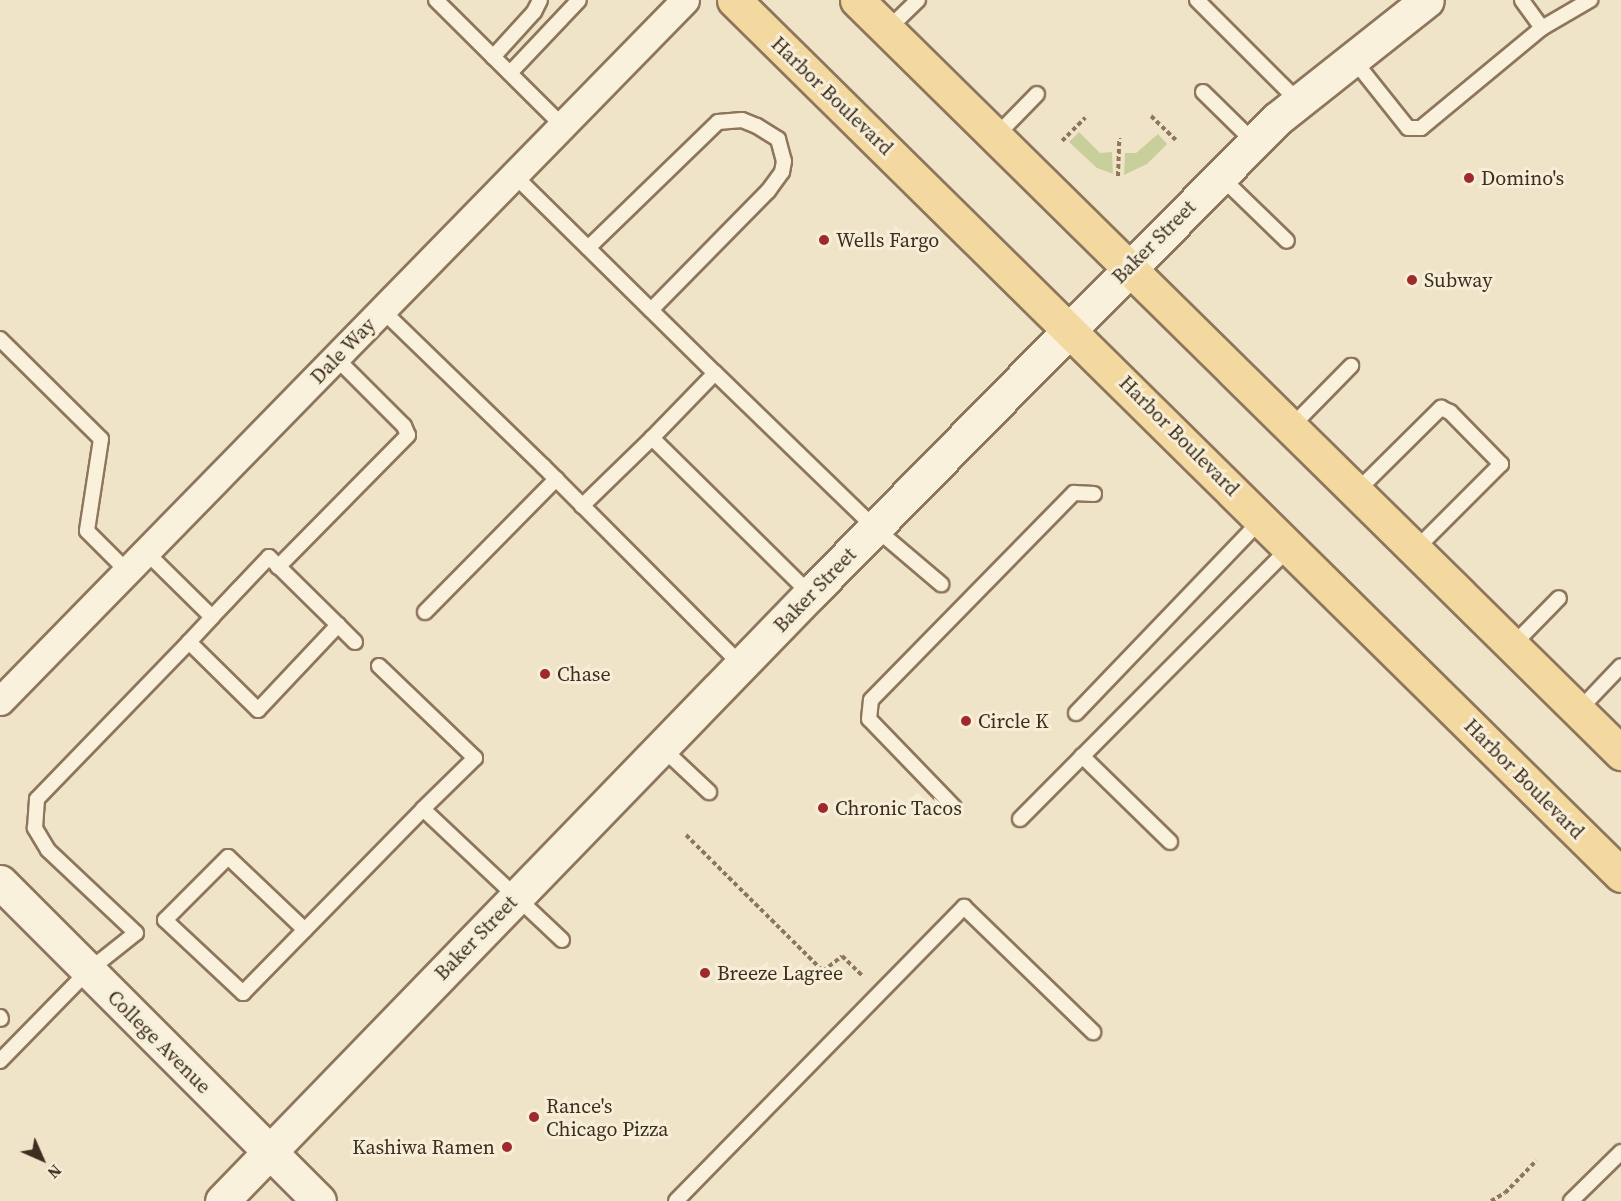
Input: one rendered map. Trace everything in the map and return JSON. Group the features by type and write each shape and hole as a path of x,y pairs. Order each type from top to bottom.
{"main road":[{"name":"Harbor Boulevard","path":"734,0 1621,875"},
{"path":"857,0 1621,753"},
{"name":"Baker Street","path":"222,1201 1127,268 1254,142 1299,102 1427,0"},
{"name":"College Avenue","path":"0,882 319,1201"}],"street":[{"name":"Dale Way","path":"0,701 685,0"}],"lane":[{"path":"436,0 562,125"},
{"path":"493,57 534,12 540,0"},
{"path":"510,73 579,0"},
{"path":"887,30 918,0"},
{"path":"1197,0 1299,102"},
{"path":"1522,0 1542,28"},
{"path":"1353,59 1408,128 1421,128 1542,28 1590,0"},
{"path":"1203,92 1254,142"},
{"path":"995,137 1037,94"},
{"path":"588,248 718,122 742,120 758,126 778,139 784,161 782,172 768,190 651,310"},
{"path":"514,176 875,528 941,584"},
{"path":"1220,176 1287,241"},
{"path":"382,310 556,479 741,665"},
{"path":"0,339 101,439 87,531 127,571"},
{"path":"278,567 408,435 404,426 336,358"},
{"path":"1291,427 1351,366"},
{"path":"582,506 652,438 714,372"},
{"path":"1356,492 1441,408 1450,412 1502,464 1415,551"},
{"path":"652,438 810,594"},
{"path":"425,612 556,479"},
{"path":"954,807 869,719 872,700 1074,494 1094,494"},
{"path":"1076,713 1262,519"},
{"path":"1020,819 1290,546"},
{"path":"146,552 212,617"},
{"path":"0,1061 88,971 136,933 48,850 35,828 37,799 269,557 355,642"},
{"path":"1512,646 1559,598"},
{"path":"189,642 258,710 338,625"},
{"path":"304,930 228,857 165,920 243,993 475,758 379,666"},
{"path":"1578,711 1621,666"},
{"path":"661,747 709,792"},
{"path":"1082,756 1170,842"},
{"path":"423,809 562,940"},
{"path":"676,1201 964,907 1094,1032"},
{"path":"1571,1201 1621,1152"}],"path":[{"path":"1151,116 1178,141"},
{"path":"1062,141 1085,118"},
{"path":"1118,176 1119,138"},
{"path":"686,835 823,971 842,956 869,981"},
{"path":"1491,1201 1504,1193 1536,1161"}],"green space":[{"path":"1079,132 1100,153 1112,152 1113,174 1097,168 1069,142"},
{"path":"1158,134 1167,144 1147,164 1124,175 1125,153 1136,153"}],"place":[{"name":"Domino's","path":"1469,178"},
{"name":"Wells Fargo","path":"824,240"},
{"name":"Subway","path":"1412,280"},
{"name":"Chase","path":"545,674"},
{"name":"Circle K","path":"966,721"},
{"name":"Chronic Tacos","path":"823,808"},
{"name":"Breeze Lagree","path":"705,973"},
{"name":"Rance's Chicago Pizza","path":"534,1117"},
{"name":"Kashiwa Ramen","path":"507,1147"}]}
